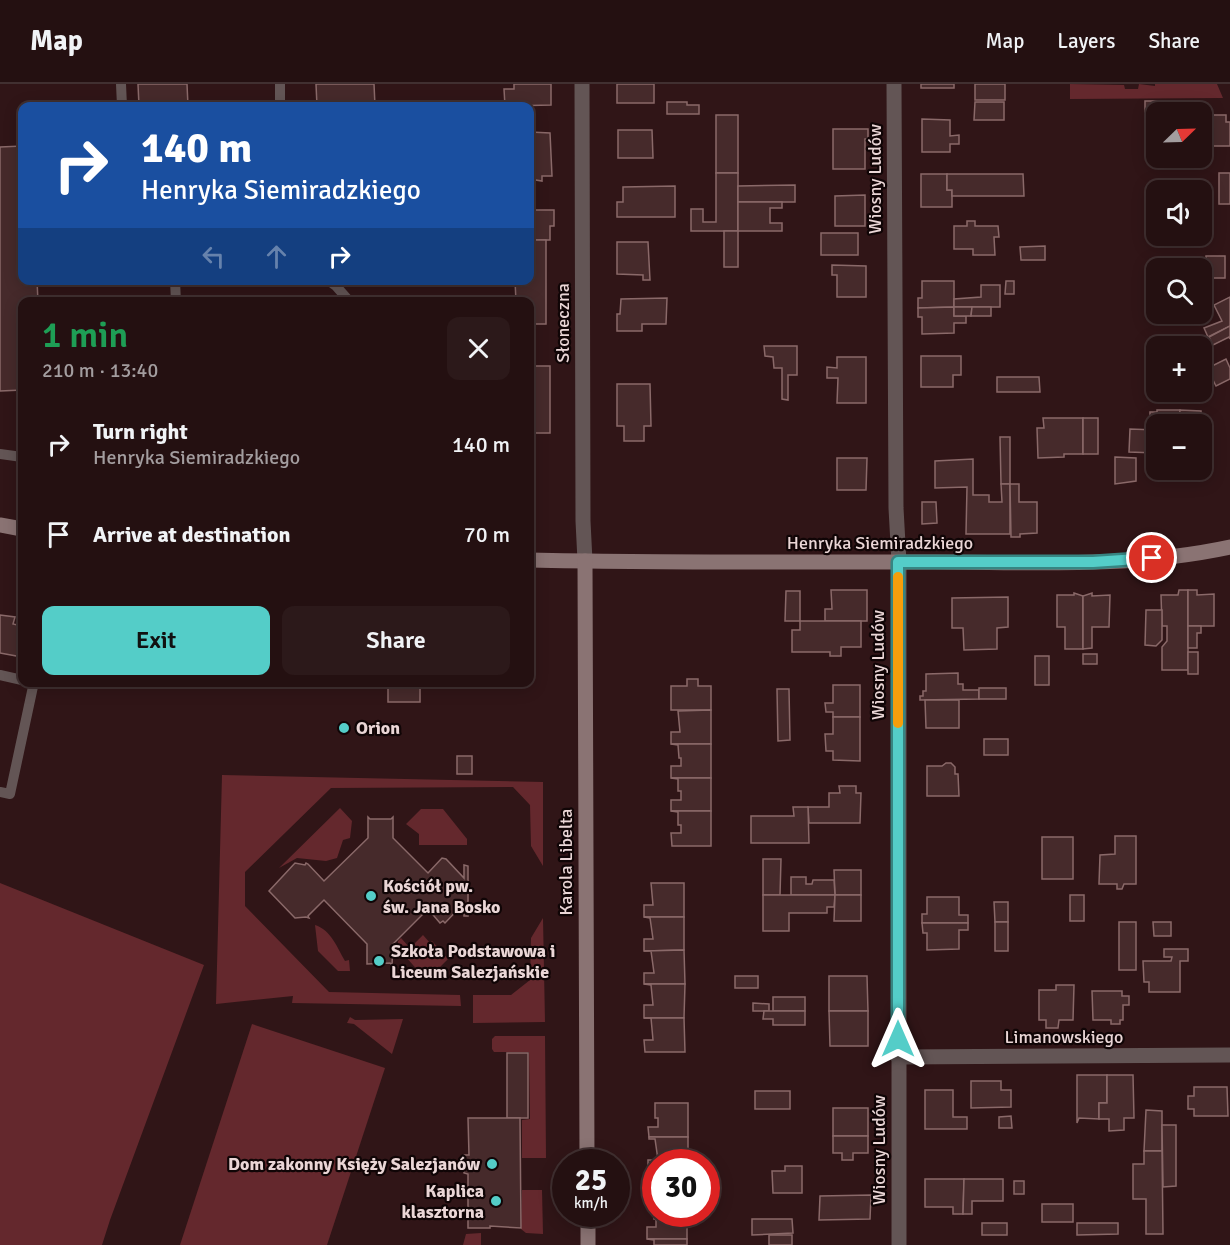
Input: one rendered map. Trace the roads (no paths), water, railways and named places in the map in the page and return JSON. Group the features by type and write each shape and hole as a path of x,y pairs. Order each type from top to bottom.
{"main road":[{"path":"0,525 18,528"},
{"name":"Henryka Siemiradzkiego","path":"534,560 1093,562 1162,557 1230,547"},
{"name":"Karola Libelta","path":"585,561 587,1149"},
{"path":"588,1227 588,1245"}],"street":[{"name":"Słoneczna","path":"582,84 585,561"},
{"name":"Wiosny Ludów","path":"894,84 898,562 898,1245"},
{"name":"Limanowskiego","path":"898,1057 1230,1055"}],"lane":[{"path":"121,84 122,102"},
{"path":"280,84 280,102"},
{"path":"335,285 346,297"},
{"path":"0,454 18,456"},
{"path":"0,675 18,679"},
{"path":"0,792 10,794 33,687"}],"place":[{"name":"Orion","path":"344,728"},
{"name":"Kościół pw. św. Jana Bosko","path":"371,896"},
{"name":"Szkoła Podstawowa i Liceum Salezjańskie","path":"379,961"},
{"name":"Dom zakonny Księży Salezjanów","path":"492,1164"},
{"name":"Kaplica klasztorna","path":"496,1201"}]}
